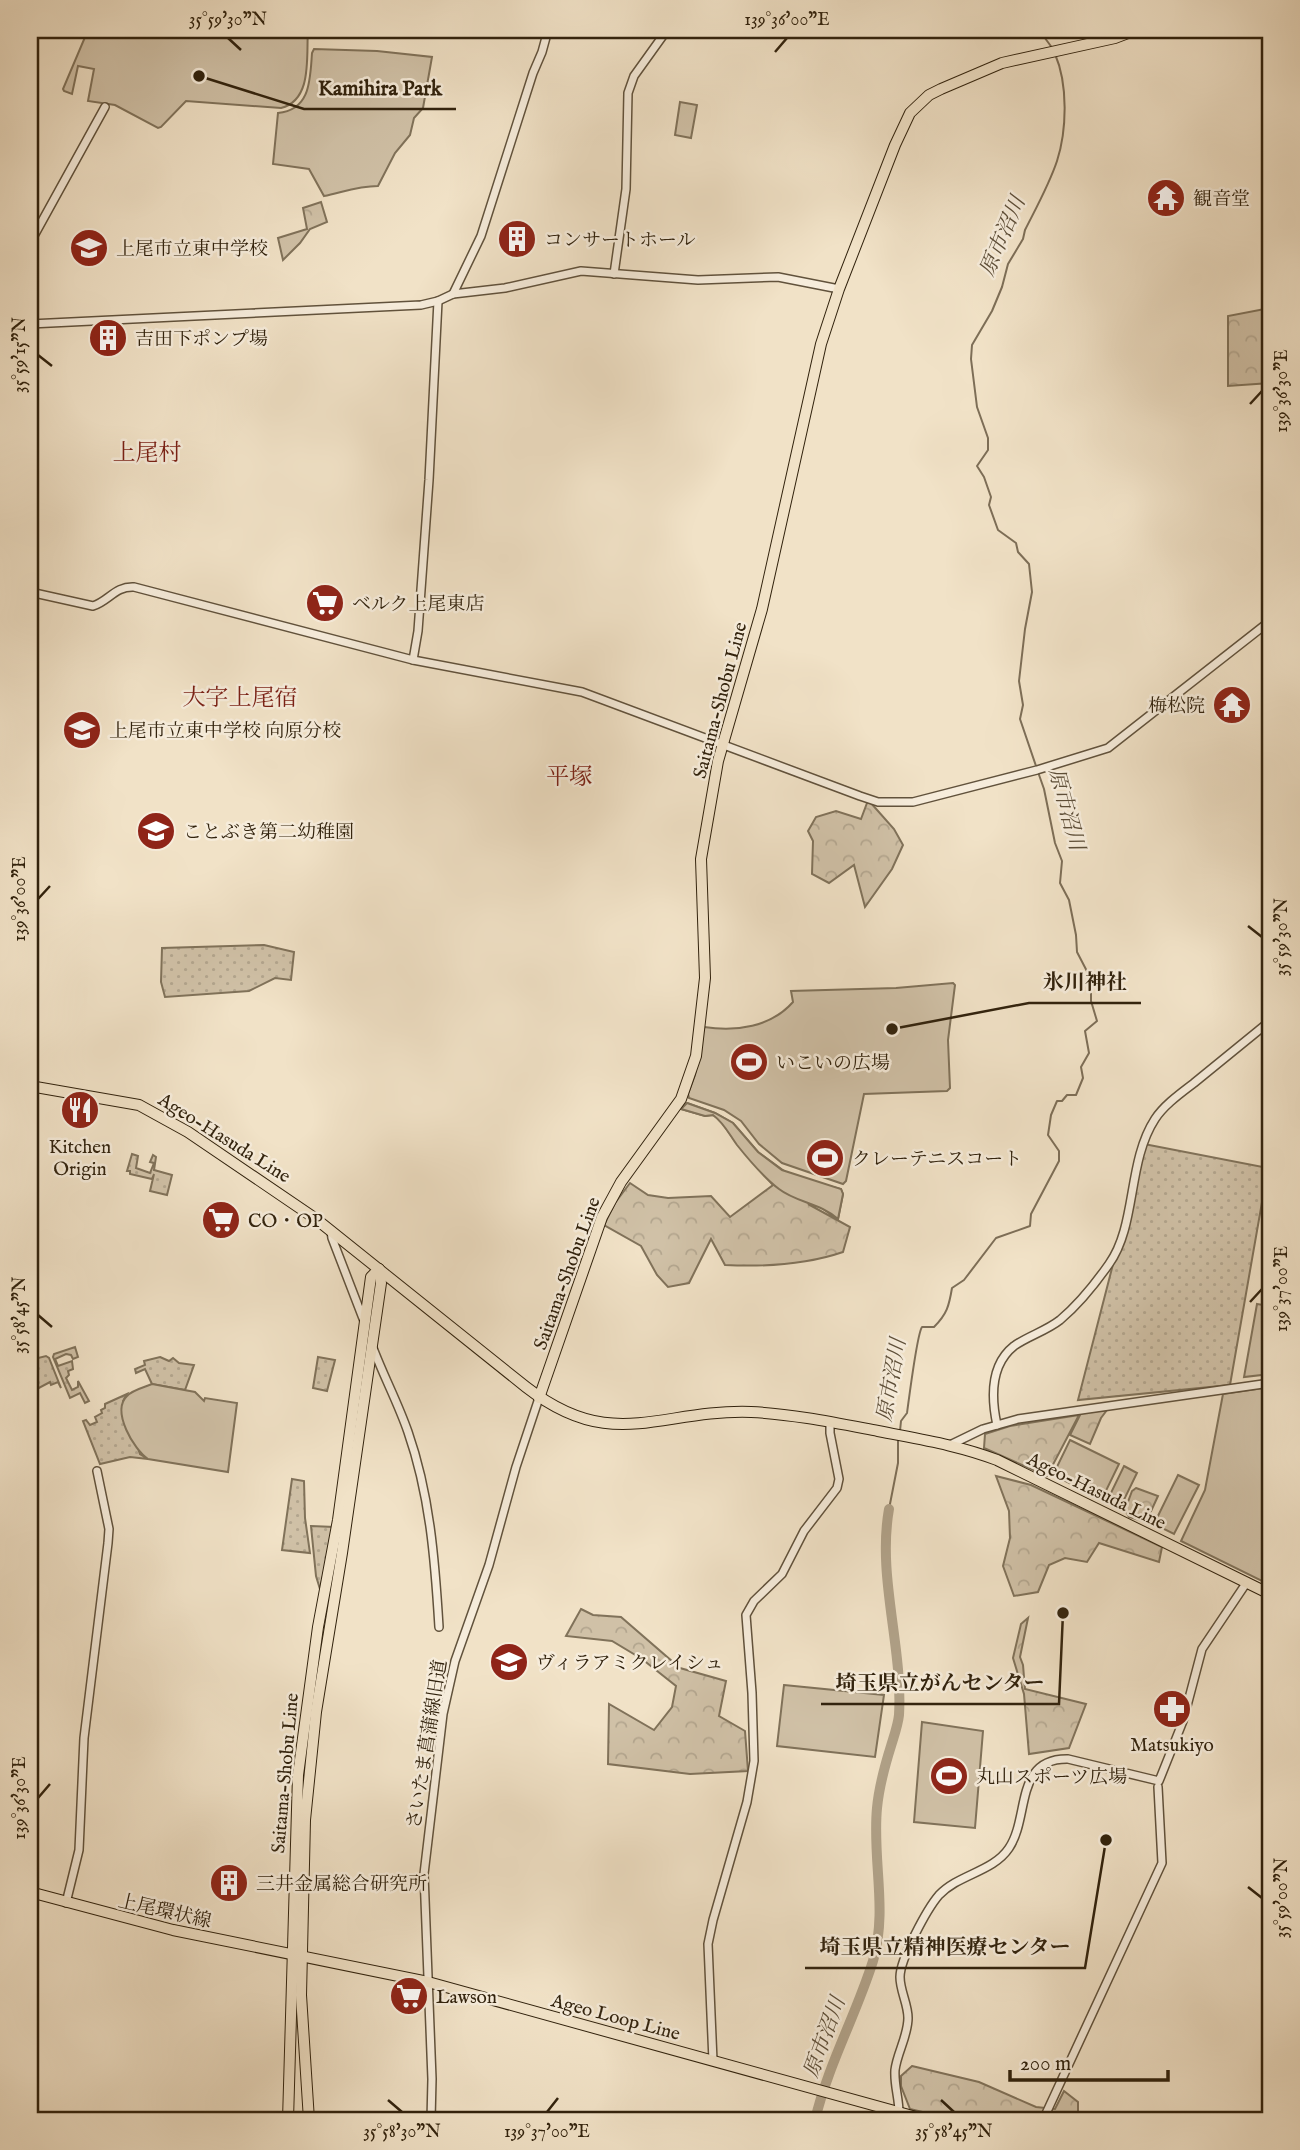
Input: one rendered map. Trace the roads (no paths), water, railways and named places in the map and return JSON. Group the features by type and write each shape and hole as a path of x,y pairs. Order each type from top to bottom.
{"main road":[{"name":"Saitama-Shobu Line","path":"539,1398 602,1217 621,1182 681,1100 692,1067 705,978 701,859 715,775 762,609 817,362 839,289 895,145 910,113 929,95 1002,63 1115,38 1136,30"},
{"name":"Ageo-Hasuda Line","path":"30,1086 146,1108 234,1161 331,1230 379,1269"},
{"name":"Saitama-Shobu Line","path":"288,2120 302,1909 300,1825 344,1542 364,1324 371,1277 379,1269"},
{"name":"Saitama-Shobu Line","path":"361,1378 371,1342 381,1283 379,1269"},
{"path":"379,1269 539,1398"},
{"name":"Ageo-Hasuda Line","path":"539,1398 572,1415 611,1425 638,1425 748,1412 830,1422 950,1445 997,1460 1270,1594"},
{"name":"上尾環状線","path":"30,1892 150,1925 298,1956"},
{"name":"Saitama-Shobu Line","path":"298,1956 309,2120"},
{"name":"Ageo Loop Line","path":"298,1956 428,1982 927,2120"},
{"path":"288,2102 297,2095 303,2096 307,2102"}],"street":[{"path":"453,294 481,236 548,30"},
{"path":"614,274 626,189 628,93 634,76 667,30"},
{"path":"30,243 106,107"},
{"path":"30,324 421,305 453,294 505,288 572,272 710,280 778,276 839,289"},
{"path":"413,660 418,631 429,480 438,301"},
{"path":"30,592 90,607 100,604 121,588 134,587 413,660 582,692 860,796 888,803 914,802 937,797 1108,748 1270,621"},
{"path":"997,1424 992,1387 1004,1357 1014,1347 1057,1322 1071,1310 1117,1252 1137,1163 1156,1117 1180,1094 1264,1026 1270,1024"},
{"path":"331,1230 364,1324"},
{"path":"371,1342 408,1431 425,1494 436,1567 439,1628"},
{"path":"950,1445 997,1424 1035,1416 1270,1383"},
{"name":"さいたま菖蒲線旧道","path":"431,2120 432,2079 424,1874 446,1700 463,1634 489,1565 516,1467 539,1398"},
{"path":"713,2061 708,1944 747,1801 754,1761 746,1615 754,1601 782,1574 804,1531 837,1488 839,1479 830,1422"},
{"path":"66,1903 79,1850 84,1738 108,1543 109,1529 97,1471"},
{"path":"899,2113 896,2067 908,2017 901,1987 901,1969 933,1903 953,1884 990,1865 1005,1853 1014,1840 1030,1781 1044,1764 1068,1759 1159,1780 1183,1721 1202,1649 1247,1582"},
{"path":"1042,2120 1162,1863 1158,1787"}],"waterway":[{"name":"原市沼川","path":"1039,30 1053,49"},
{"name":"原市沼川","path":"1036,766 1020,719 1023,705 1019,681 1032,592 1029,564 1018,552 1016,543 998,530 989,505 991,497 977,466 988,450 988,438 977,407 971,359 972,345 992,311 1008,264 1023,239 1057,161 1063,135 1065,107 1062,79 1055,54"},
{"name":"原市沼川","path":"900,1431 901,1421 907,1413 922,1327 934,1327 942,1318 952,1288 964,1280 996,1238 1030,1226 1031,1214 1059,1161 1059,1151 1048,1135 1051,1115 1057,1101 1062,1101 1067,1095 1076,1095 1083,1078 1081,1067 1089,1053 1085,1031 1097,1021 1091,1001 1091,979 1077,952 1069,900 1060,883 1062,861 1038,772"},
{"name":"原市沼川","path":"889,1509 898,1463 898,1440"},
{"name":"原市沼川","path":"815,2120 827,2080 873,1961 877,1942 880,1904 876,1847 877,1808 882,1776 899,1715 897,1663 886,1560 889,1509"}],"place":[{"name":"Kamihira Park","path":"199,76"},
{"name":"観音堂","path":"1166,198"},
{"name":"コンサートホール","path":"517,239"},
{"name":"上尾市立東中学校","path":"89,248"},
{"name":"吉田下ポンプ場","path":"108,338"},
{"name":"ベルク上尾東店","path":"325,603"},
{"name":"梅松院","path":"1232,705"},
{"name":"上尾市立東中学校 向原分校","path":"82,730"},
{"name":"ことぶき第二幼稚園","path":"156,831"},
{"name":"氷川神社","path":"892,1029"},
{"name":"いこいの広場","path":"749,1062"},
{"name":"Kitchen Origin","path":"80,1110"},
{"name":"クレーテニスコート","path":"825,1158"},
{"name":"CO・OP","path":"221,1220"},
{"name":"埼玉県立がんセンター","path":"1063,1613"},
{"name":"ヴィラアミクレイシュ","path":"509,1662"},
{"name":"Matsukiyo","path":"1172,1709"},
{"name":"丸山スポーツ広場","path":"949,1776"},
{"name":"埼玉県立精神医療センター","path":"1106,1840"},
{"name":"三井金属総合研究所","path":"229,1883"},
{"name":"Lawson","path":"409,1996"}],"district":[{"name":"上尾村","path":"147,452"},
{"name":"大字上尾宿","path":"240,697"},
{"name":"平塚","path":"569,776"}]}
